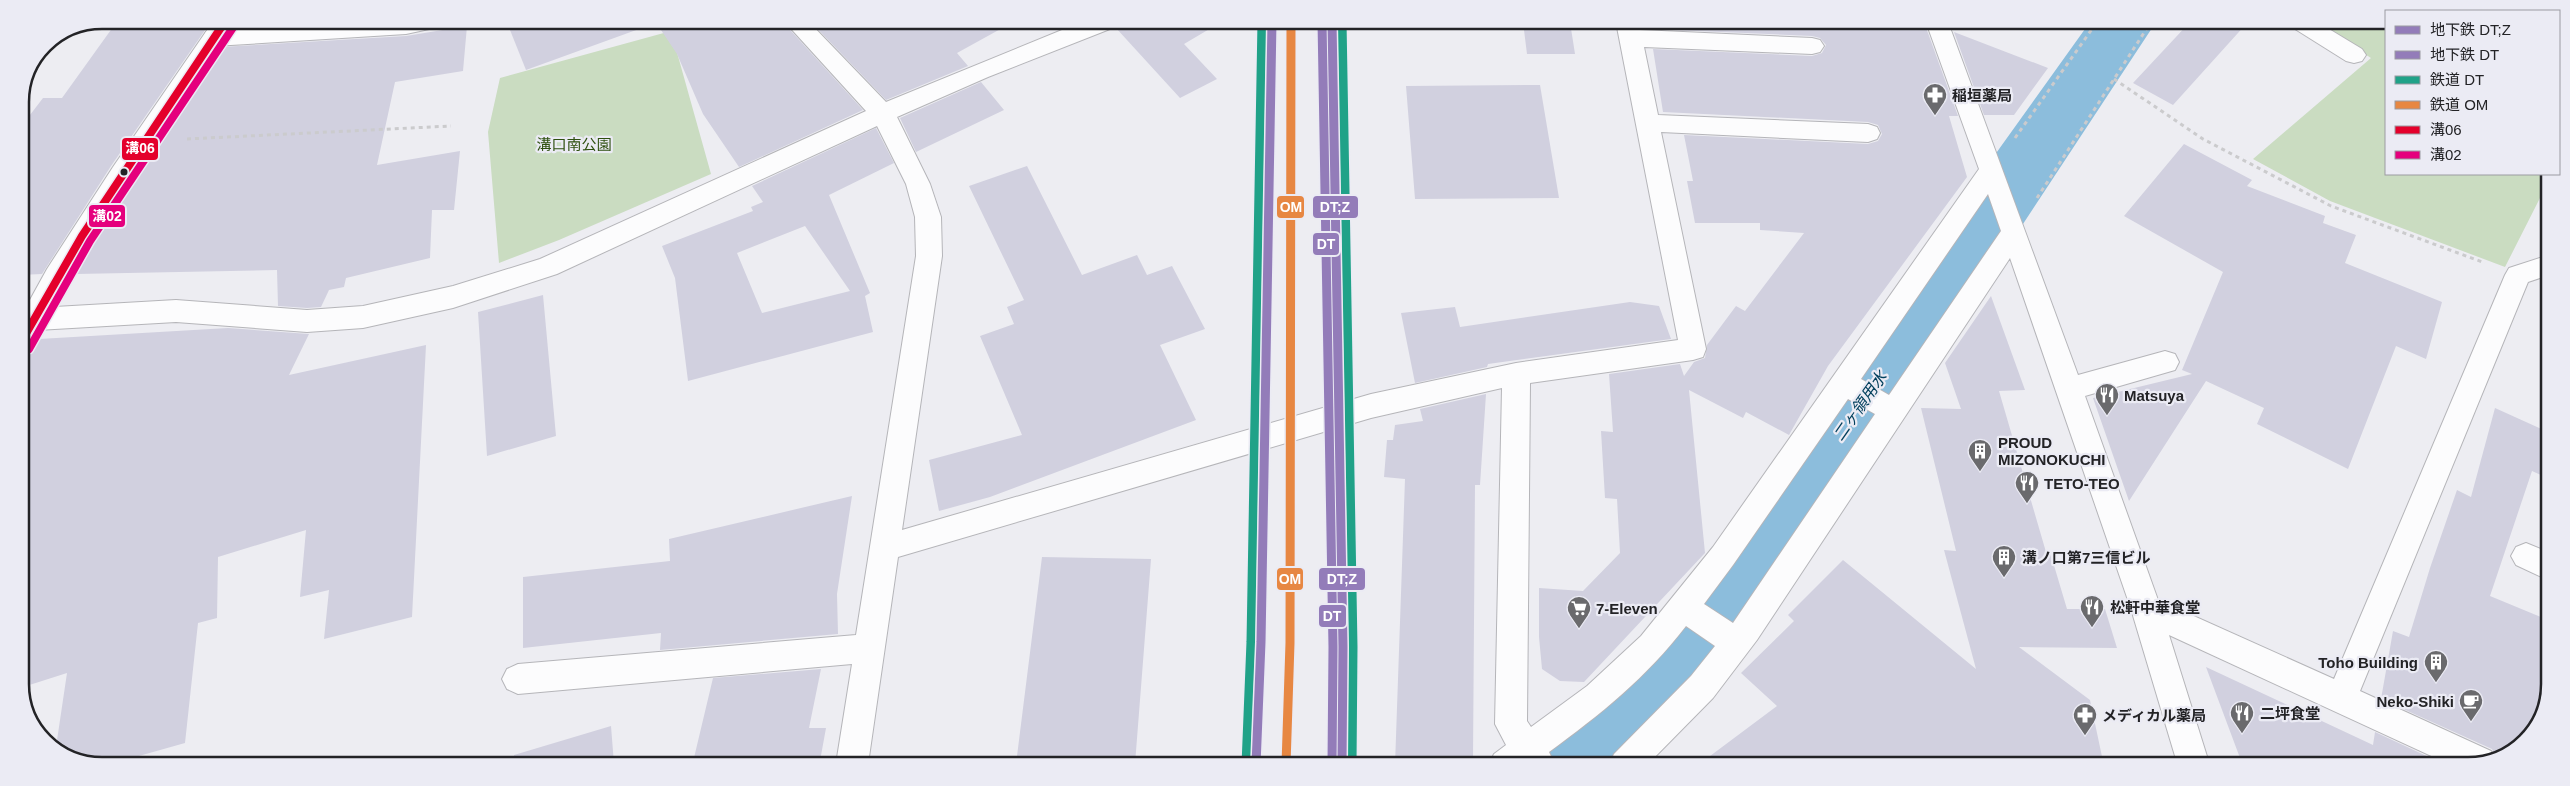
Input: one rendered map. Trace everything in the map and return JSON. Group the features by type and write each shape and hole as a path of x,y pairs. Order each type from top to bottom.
{"street":[{"path":"29,316 220,29"},
{"path":"803,29 882,113 918,184 928,216 929,256 853,757"},
{"path":"29,319 176,311 307,321 363,317 453,297 548,267 637,228 882,113 980,71 1087,29"},
{"path":"1940,29 1994,177 2146,609 2191,757"},
{"path":"2313,29 2354,55"},
{"path":"885,548 1371,406 1516,374 1694,349 1629,30 1812,46"},
{"path":"1647,123 1868,133"},
{"path":"1531,757 1652,646 1684,607 1723,556 1843,384 1994,177"},
{"path":"1633,757 1702,688 1736,643 1894,410 2011,226"},
{"path":"2341,700 2518,275 2541,267"},
{"path":"2068,389 2165,362"},
{"path":"1516,374 1511,724 1525,757"},
{"path":"1843,384 1894,410"},
{"path":"1684,607 1736,643"},
{"path":"2146,609 2469,757"},
{"path":"518,679 870,648"}],"path":[{"path":"1994,177 2092,29"},
{"path":"2011,226 2114,79 2146,29"},
{"path":"2114,79 2203,139 2331,206 2518,275"},
{"path":"144,142 451,126"}],"green space":[{"path":"2325,29 2385,29 2385,175 2541,175 2541,198 2505,267 2330,201 2253,159 2371,58"},
{"name":"溝口南公園","path":"671,31 711,174 559,240 499,263 488,132 500,78"}],"building":[{"path":"112,29 206,29 111,166 42,274 29,275 29,116 43,98 62,98"},
{"path":"449,29 467,29 463,71 395,82 377,165 460,151 454,210 432,210 430,258 346,278 344,287 329,290 321,307 307,308 278,306 277,270 76,274 93,244 221,47 406,36"},
{"path":"510,29 639,29 526,70"},
{"path":"660,29 789,29 863,110 739,167 703,114 677,54"},
{"path":"818,29 1000,29 957,53 968,66 886,100"},
{"path":"1117,29 1209,29 1184,44 1217,79 1180,98"},
{"path":"1524,29 1571,29 1575,54 1527,54"},
{"path":"1650,29 1927,29 1958,116 1949,116 1967,177 1828,366 1789,435 1746,412 1743,418 1689,390 1705,553 1584,682 1560,681 1542,669 1539,637 1539,588 1583,591 1620,553 1617,499 1605,498 1601,431 1613,432 1609,374 1680,364 1684,376 1694,362 1705,358 1707,345 1736,306 1745,311 1804,233 1760,230 1760,223 1695,223 1687,181 1693,181 1684,135 1868,144 1878,141 1882,134 1878,125 1868,122 1663,112 1653,49 1812,56 1822,53 1826,45 1820,38 1812,36"},
{"path":"2183,29 2242,29 2173,105 2133,83"},
{"path":"1954,32 2048,68 2014,115 1984,115"},
{"path":"981,82 1004,110 916,152 900,118"},
{"path":"1540,85 1559,198 1415,199 1406,86"},
{"path":"876,128 894,163 829,195 870,293 865,296 873,332 688,381 675,278 662,246 753,211 751,207 763,202 752,186","holes":["805,226 850,291 762,313 737,253"]},
{"path":"2184,144 2252,180 2247,186 2325,216 2323,223 2356,235 2345,263 2442,302 2426,359 2396,346 2348,469 2257,424 2264,408 2206,381 2129,501 2093,398 2192,374 2182,370 2223,272 2124,216"},
{"path":"1027,166 1082,275 1137,255 1147,275 1172,266 1205,329 1160,345 1196,420 990,497 939,511 929,460 1022,435 980,336 1014,324 1007,307 1024,300 969,186"},
{"path":"543,295 556,436 487,456 478,312"},
{"path":"1991,296 2025,390 1999,391 2046,552 2050,552 2067,609 2105,609 2117,648 2019,647 2090,700 2102,757 1709,757 1777,706 1741,673 1794,621 1788,615 1843,560 1976,669 1944,550 1956,551 1921,408 1961,409 1945,363"},
{"path":"1630,302 1659,306 1671,339 1488,364 1487,367 1415,383 1401,313 1455,307 1460,327"},
{"path":"228,328 309,334 289,375 426,345 412,617 324,639 329,590 300,597 306,530 218,557 217,618 198,623 185,743 135,757 92,757 74,752 61,745 57,741 67,673 29,685 29,354 32,353 39,339"},
{"path":"1486,394 1480,485 1475,485 1473,757 1395,757 1405,479 1384,477 1387,440 1393,440 1395,425 1423,421 1420,409"},
{"path":"2495,408 2541,429 2541,475 2532,471 2490,596 2541,617 2541,694 2536,712 2529,725 2513,742 2494,752 2492,749 2381,699 2393,631 2409,637 2457,490 2471,497"},
{"path":"852,496 837,594 838,634 660,650 661,633 523,648 523,577 670,561 669,539"},
{"path":"1042,557 1151,559 1136,757 1017,757"},
{"path":"2206,667 2373,745 2375,732 2429,757 2240,757"},
{"path":"821,669 809,728 826,728 821,757 694,757 713,678"},
{"path":"611,726 613,757 514,757 514,755"}],"waterway":[{"name":"二ヶ領用水","path":"1576,757 1622,719 1697,643 2119,29"}],"metro line":[{"name":"DT;Z","path":"1256,757 1261,642 1272,29"},
{"name":"DT","path":"1322,29 1333,647 1332,757"},
{"name":"DT;Z","path":"1332,29 1343,647 1342,757"}],"rail line":[{"name":"DT","path":"1246,757 1251,642 1262,29"},
{"name":"OM","path":"1286,757 1290,643 1291,29"},
{"name":"DT","path":"1342,29 1353,647 1352,757"}],"transit line":[{"name":"溝06","path":"29,328 82,236 220,29"},
{"name":"溝02","path":"29,349 90,241 232,29"}],"place":[{"name":"稲垣薬局","path":"1935,116"},
{"name":"Matsuya","path":"2107,416"},
{"name":"PROUD MIZONOKUCHI","path":"1980,472"},
{"name":"TETO-TEO","path":"2027,504"},
{"name":"溝ノ口第7三信ビル","path":"2004,578"},
{"name":"松軒中華食堂","path":"2092,628"},
{"name":"7-Eleven","path":"1579,629"},
{"name":"Toho Building","path":"2436,683"},
{"name":"Neko-Shiki","path":"2471,722"},
{"name":"二坪食堂","path":"2242,734"},
{"name":"メディカル薬局","path":"2085,736"}]}
